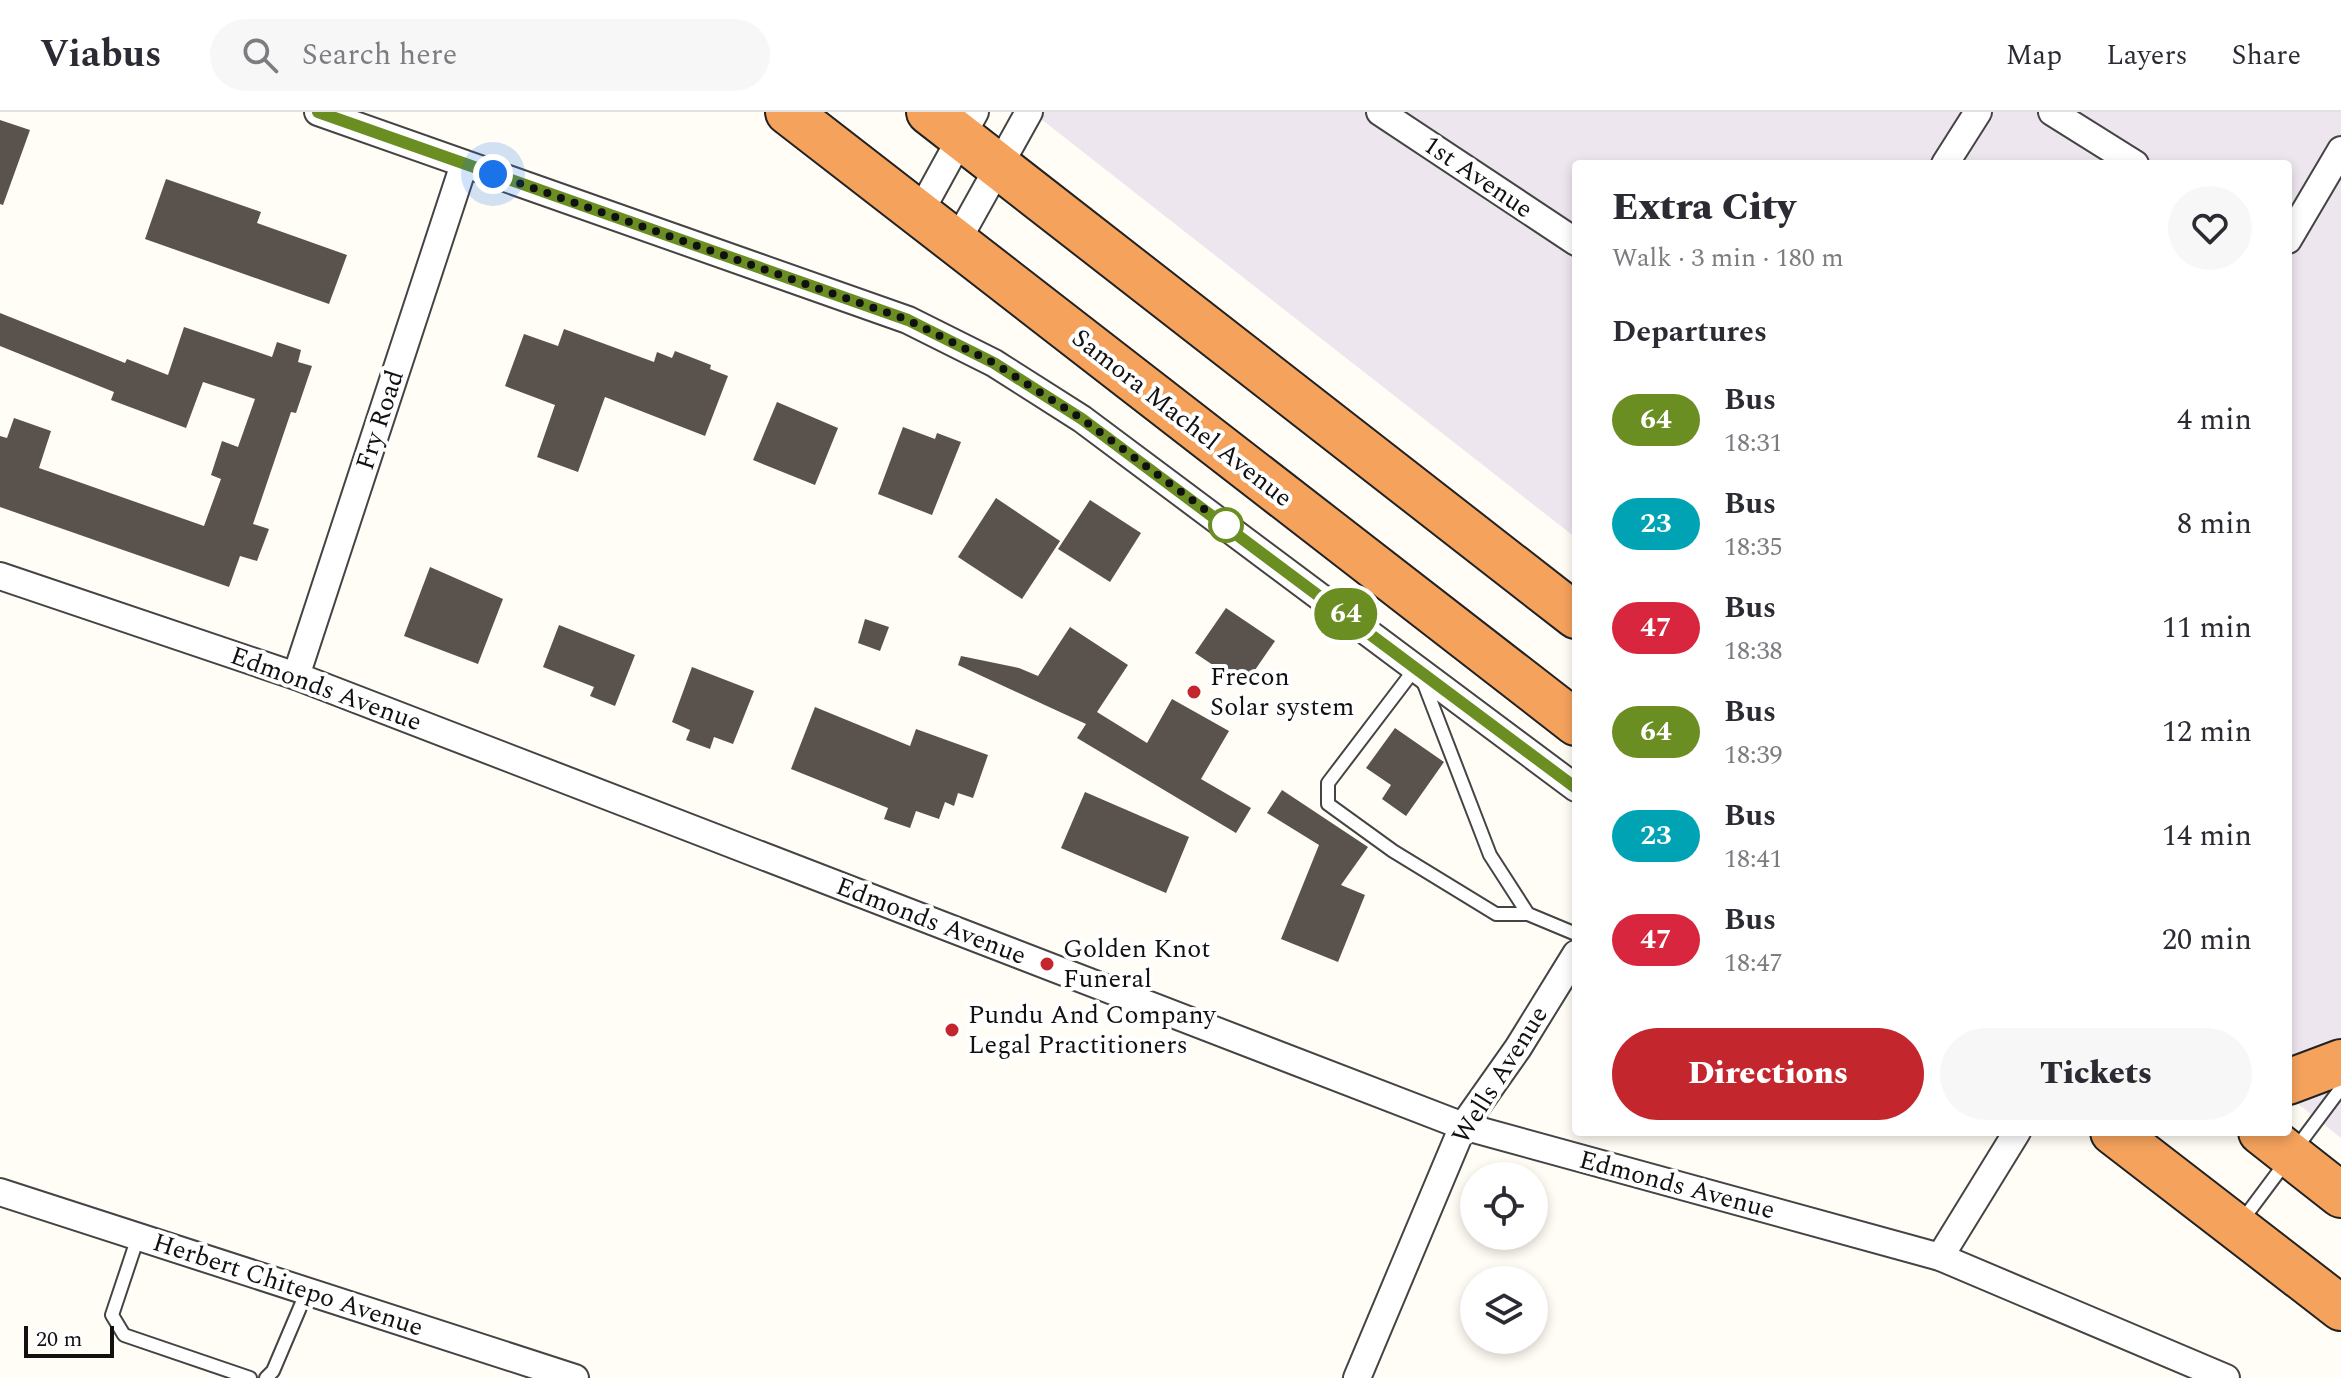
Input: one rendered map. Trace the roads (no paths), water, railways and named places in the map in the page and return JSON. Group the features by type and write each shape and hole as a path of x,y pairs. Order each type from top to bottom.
{"highway":[{"name":"Samora Machel Avenue","path":"788,112 1572,720"},
{"path":"955,120 997,165 1572,613"},
{"path":"2292,1080 2341,1062"},
{"path":"2118,1136 2341,1308"},
{"path":"2275,1144 2341,1195"}],"street":[{"path":"318,112 908,320 994,363 1082,419 1417,666 1572,785"},
{"path":"956,243 1029,112"},
{"name":"1st Avenue","path":"1380,112 1572,239"},
{"path":"1948,160 1978,112"},
{"path":"2052,112 2129,160"},
{"path":"919,214 955,120"},
{"path":"2292,233 2341,150"},
{"name":"Fry Road","path":"296,676 464,164"},
{"name":"Edmonds Avenue","path":"0,576 296,676 1463,1126 1940,1257 2226,1378"},
{"name":"Wells Avenue","path":"1357,1378 1463,1126 1518,1048 1572,960"},
{"path":"1940,1257 2015,1136"},
{"name":"Herbert Chitepo Avenue","path":"0,1192 307,1291 538,1372 575,1378"}],"lane":[{"path":"1417,666 1490,855 1528,914"},
{"path":"1417,666 1328,783 1328,804 1393,851 1496,914 1528,914 1572,932"},
{"path":"2292,1130 2341,1088"},
{"path":"2237,1228 2275,1144"},
{"path":"138,1237 112,1315 116,1326 124,1335 250,1378"},
{"path":"266,1378 273,1371 307,1291"}],"place":[{"name":"Frecon Solar system","path":"1194,692"},
{"name":"Golden Knot Funeral","path":"1047,964"},
{"name":"Pundu And Company Legal Practitioners","path":"952,1030"}]}
